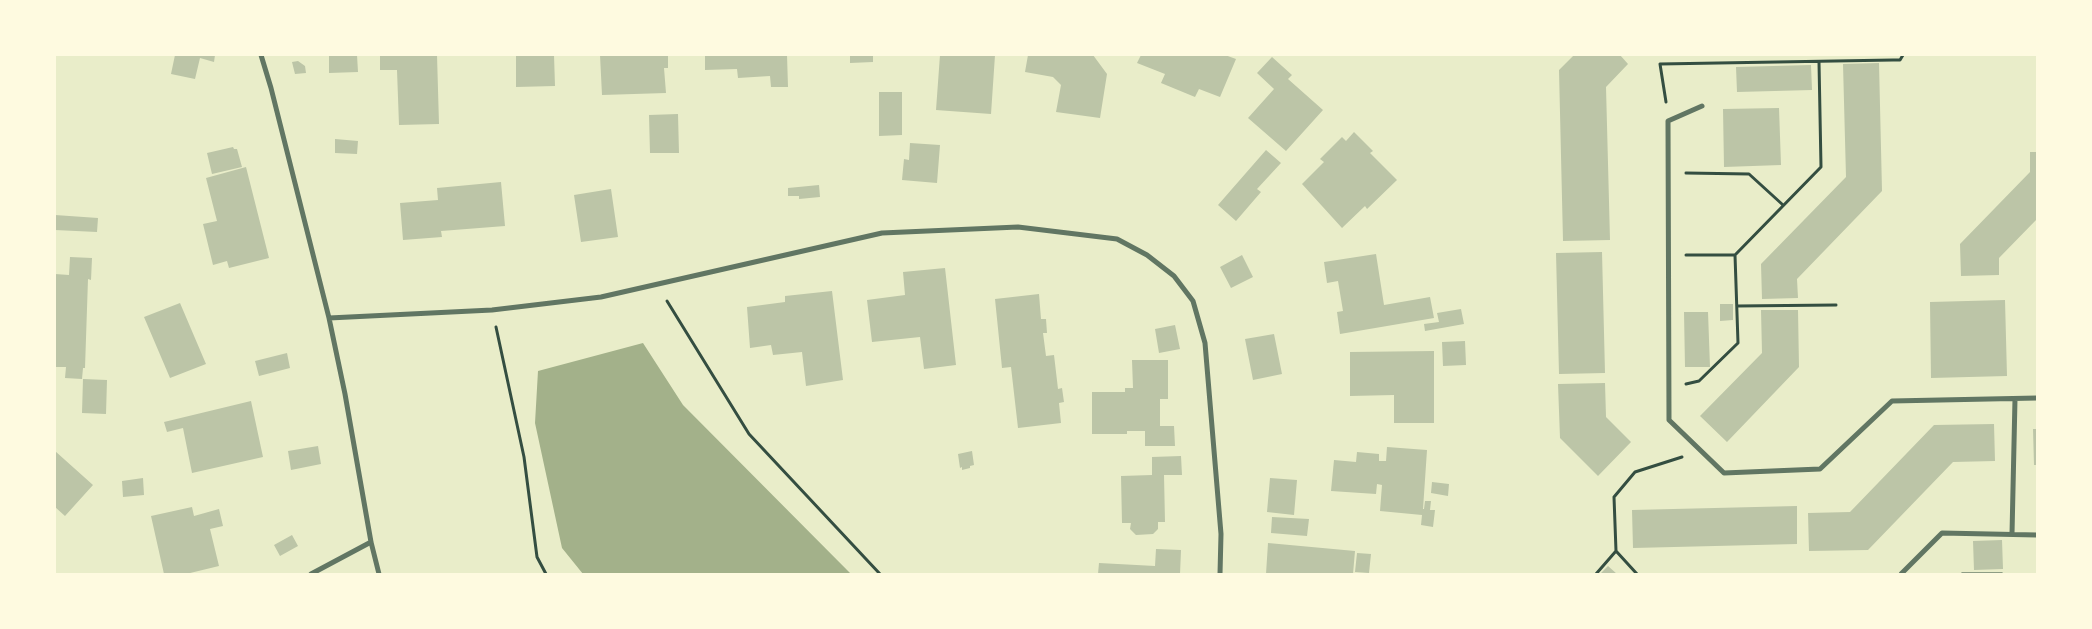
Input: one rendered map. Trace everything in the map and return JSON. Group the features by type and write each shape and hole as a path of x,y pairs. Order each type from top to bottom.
{"street":[{"path":"261,55 329,318 379,574"},
{"path":"1702,106 1668,121 1669,420 1724,473 1820,469 1892,401 2037,398"},
{"path":"329,318 492,310 601,297 882,232 1018,227 1117,239 1147,255 1174,276 1193,301 1205,343 1221,534 1220,574"},
{"path":"2012,534 2015,399"},
{"path":"1901,574 1942,533 2037,535"},
{"path":"311,574 372,542"}],"path":[{"path":"1668,121 1660,64 1900,60 1903,55"},
{"path":"1669,388 1699,381 1738,343 1735,255 1821,166 1819,62"},
{"path":"1669,173 1749,174 1783,205"},
{"path":"1669,254 1735,255"},
{"path":"658,285 749,434 880,574"},
{"path":"1737,306 1836,305"},
{"path":"492,310 524,457 537,557 546,574"},
{"path":"1637,574 1616,551 1614,497 1635,472 1702,452"},
{"path":"1596,574 1616,551"},
{"path":"1962,574 2002,574"}],"shaded area":[{"path":"643,343 683,405 851,574 583,574 562,548 535,423 538,371"}],"building":[{"path":"175,55 215,55 214,62 200,58 195,79 171,74"},
{"path":"329,55 357,55 358,72 329,73"},
{"path":"380,55 437,55 439,124 399,125 397,70 380,70"},
{"path":"516,55 554,55 555,86 516,87"},
{"path":"600,55 668,55 668,68 664,68 666,93 602,95"},
{"path":"705,55 787,55 788,87 771,87 770,76 738,78 737,69 705,70"},
{"path":"850,55 873,55 873,62 850,63"},
{"path":"940,55 995,55 991,114 936,110"},
{"path":"1028,55 1093,55 1107,74 1100,118 1056,112 1061,85 1053,77 1025,72"},
{"path":"1141,55 1225,55 1236,59 1220,97 1199,89 1195,97 1161,83 1165,74 1137,63"},
{"path":"1574,55 1620,55 1628,64 1606,87 1610,240 1563,241 1559,70"},
{"path":"1272,57 1292,75 1288,79 1323,110 1286,151 1248,118 1274,89 1257,73"},
{"path":"298,61 305,66 306,73 295,74 292,62"},
{"path":"1879,63 1882,191 1797,279 1798,298 1762,299 1761,264 1846,177 1843,64"},
{"path":"1811,65 1812,90 1737,92 1736,67"},
{"path":"879,92 902,92 902,135 879,136"},
{"path":"1779,108 1781,165 1724,167 1723,109"},
{"path":"678,114 679,153 650,153 649,115"},
{"path":"1354,132 1373,151 1370,153 1397,180 1367,209 1365,206 1342,228 1302,184 1324,162 1320,159 1342,137 1346,141"},
{"path":"335,139 358,141 357,154 335,153"},
{"path":"910,143 940,145 937,183 902,180 904,159 909,160"},
{"path":"233,147 237,149 242,167 212,174 207,153"},
{"path":"1266,150 1281,163 1257,189 1261,192 1236,221 1218,205"},
{"path":"2030,152 2037,152 2037,219 1999,258 1999,275 1961,276 1960,244 2030,172"},
{"path":"246,167 269,258 229,268 227,261 213,265 203,224 217,221 206,178"},
{"path":"501,182 505,226 441,231 442,237 403,240 400,203 438,200 437,188"},
{"path":"819,185 820,197 799,199 799,196 788,196 788,188"},
{"path":"611,189 618,237 581,242 574,195"},
{"path":"55,215 98,218 97,232 55,230"},
{"path":"1602,252 1605,373 1559,374 1556,253"},
{"path":"1376,254 1384,305 1430,297 1434,318 1340,334 1337,312 1343,311 1338,281 1327,283 1324,262"},
{"path":"1242,255 1253,277 1231,288 1220,267"},
{"path":"70,257 92,258 91,280 88,279 85,368 83,368 82,379 65,378 66,367 55,367 55,274 69,275"},
{"path":"945,268 956,365 924,369 920,337 872,342 867,300 905,295 903,272"},
{"path":"832,291 843,380 806,386 802,352 773,355 771,345 750,348 747,307 785,302 785,296"},
{"path":"1039,294 1041,319 1046,319 1047,333 1043,333 1046,356 1054,355 1058,389 1062,388 1064,402 1059,403 1061,423 1018,428 1011,367 1002,368 995,299"},
{"path":"2005,300 2007,376 1931,378 1930,302"},
{"path":"180,303 206,364 170,378 144,317"},
{"path":"1720,304 1733,304 1733,320 1720,321"},
{"path":"1461,309 1464,324 1425,331 1424,324 1439,322 1437,313"},
{"path":"1761,310 1798,310 1799,367 1727,442 1700,416 1762,353"},
{"path":"1684,312 1708,312 1710,367 1685,367"},
{"path":"1175,325 1180,349 1159,353 1155,329"},
{"path":"1274,334 1282,374 1253,380 1245,339"},
{"path":"1465,341 1466,365 1443,366 1442,342"},
{"path":"1434,351 1434,423 1394,423 1394,395 1350,396 1350,352"},
{"path":"287,353 290,368 259,376 255,361"},
{"path":"1132,360 1168,360 1168,399 1160,399 1160,426 1174,426 1175,446 1145,446 1145,431 1127,431 1127,434 1092,434 1092,392 1125,392 1125,388 1133,388"},
{"path":"83,379 107,380 106,414 82,413"},
{"path":"1605,383 1606,417 1631,442 1598,476 1560,438 1558,384"},
{"path":"251,401 263,457 192,473 183,428 167,432 164,422"},
{"path":"1994,424 1995,461 1953,462 1868,550 1809,551 1808,513 1850,512 1934,425"},
{"path":"2033,429 2037,429 2037,465 2034,465"},
{"path":"318,446 321,464 291,470 288,451"},
{"path":"1387,447 1427,450 1423,509 1425,501 1431,501 1430,510 1435,510 1433,527 1421,525 1422,515 1380,511 1382,485 1377,484 1376,494 1331,491 1334,460 1356,462 1357,452 1379,454 1379,461 1386,461"},
{"path":"55,451 93,485 65,516 55,507"},
{"path":"972,451 974,465 962,470 958,454"},
{"path":"1181,456 1182,475 1164,475 1165,522 1158,522 1158,529 1153,534 1136,535 1130,529 1131,523 1122,523 1121,476 1152,475 1152,457"},
{"path":"143,478 144,495 123,497 122,481"},
{"path":"1270,478 1297,480 1294,515 1267,512"},
{"path":"1432,482 1449,484 1448,496 1431,493"},
{"path":"1797,506 1797,544 1633,548 1632,510"},
{"path":"192,507 194,516 219,509 223,526 210,529 219,566 186,574 164,574 151,516"},
{"path":"1272,517 1309,519 1307,536 1271,533"},
{"path":"292,535 298,546 280,556 274,545"},
{"path":"2002,540 2003,569 1974,570 1973,541"},
{"path":"1268,543 1355,551 1353,574 1266,574"},
{"path":"1156,549 1181,550 1180,574 1098,574 1099,563 1155,566"},
{"path":"1357,553 1371,554 1369,573 1355,572"},
{"path":"1608,566 1617,574 1600,574"}]}
